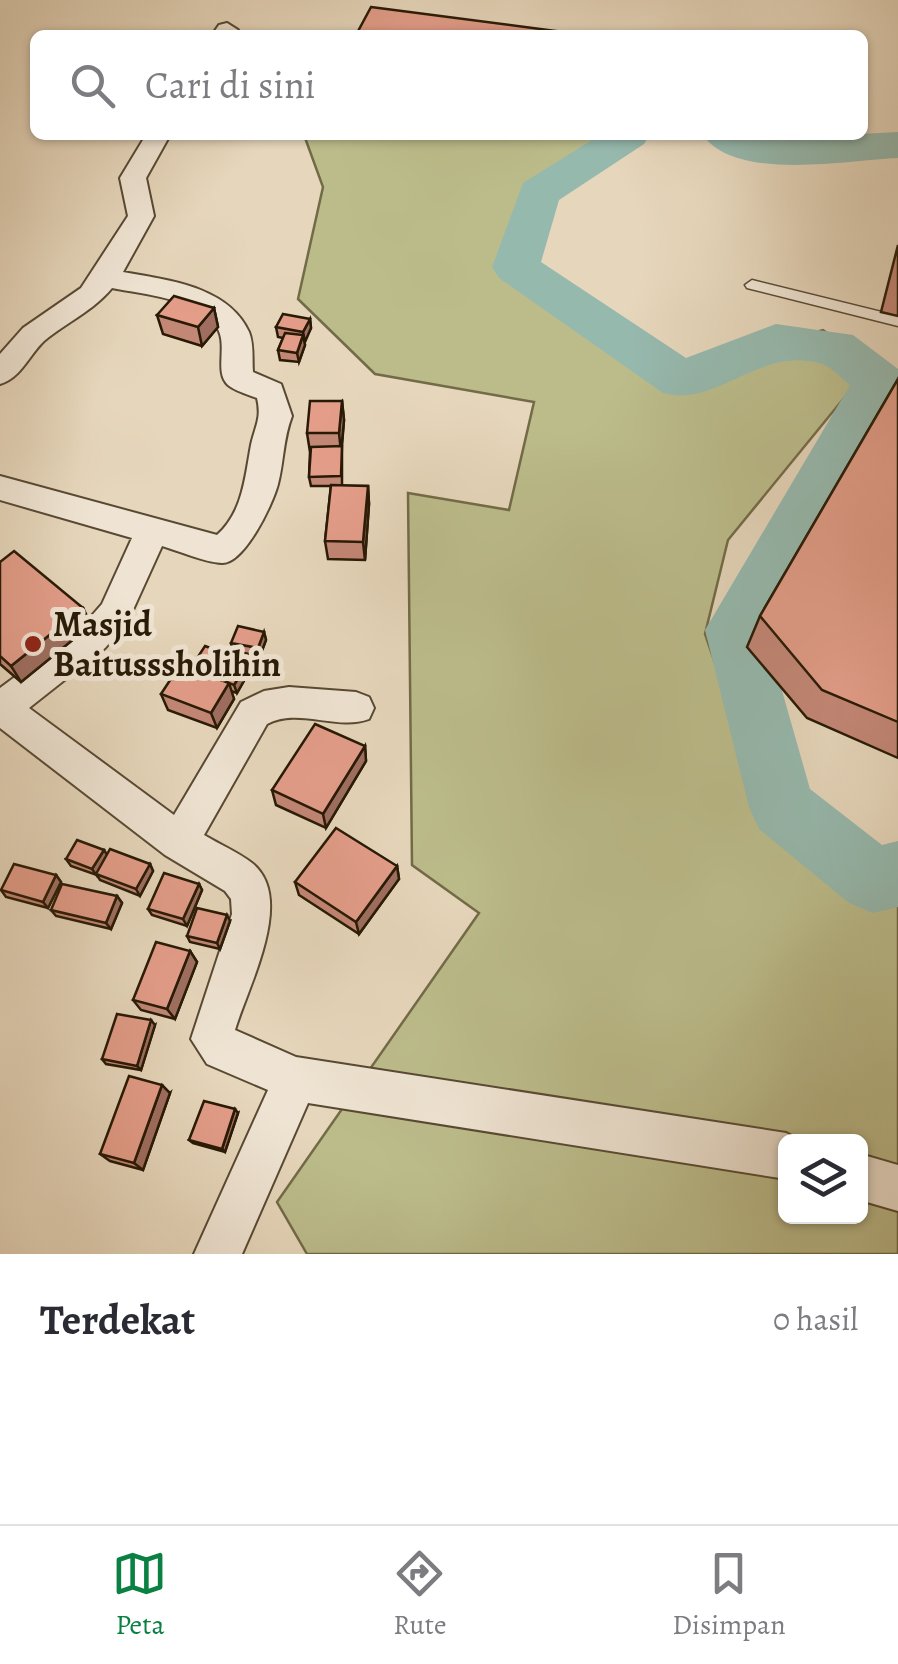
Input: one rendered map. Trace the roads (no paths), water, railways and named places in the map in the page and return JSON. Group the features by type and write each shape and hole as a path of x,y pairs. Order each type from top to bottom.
{"street":[{"path":"0,374 33,335 70,312 106,277 141,216 133,178 155,140"},
{"path":"0,488 217,550 232,544 262,486 267,441 277,416 274,398 239,378 236,333 216,309 198,300 106,277"},
{"path":"152,530 115,612 93,638 0,707 180,842 238,877 251,893 252,914 212,1030 213,1039 222,1049 296,1078 778,1155"},
{"path":"180,842 254,713 275,704 356,708"},
{"path":"218,1254 296,1078"},
{"path":"868,1179 898,1188"}],"lane":[{"path":"752,285 898,320"}],"waterway":[{"path":"621,140 539,193 516,267 681,380 776,341 835,347 879,380 735,630 782,807 873,880 898,874"},
{"path":"735,140 761,152 898,145"}],"place":[{"name":"Masjid Baitusssholihin","path":"33,644"}]}
